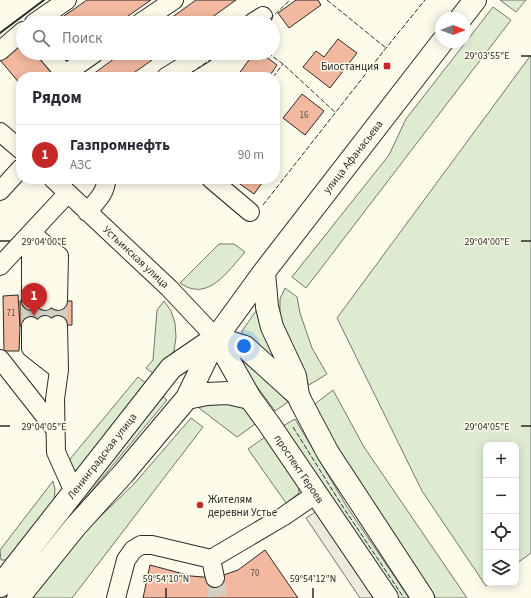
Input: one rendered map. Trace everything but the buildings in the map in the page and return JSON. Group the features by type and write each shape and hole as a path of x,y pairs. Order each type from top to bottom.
{"main road":[{"path":"466,12 475,0"},
{"name":"улица Афанасьева","path":"264,272 437,48"},
{"path":"264,272 267,307 272,327 295,376 298,396 328,453 423,598"},
{"name":"Ленинградская улица","path":"18,598 75,527 123,474 187,398 216,338 264,272"},
{"path":"216,338 245,347 298,396"},
{"name":"Ленинградская улица","path":"3,576 74,492 171,368 216,338"},
{"name":"проспект Героев","path":"216,338 250,398 387,598"},
{"path":"187,398 207,394 228,393 250,398"}],"street":[{"path":"44,16 67,0"},
{"path":"150,16 174,0"},
{"path":"0,51 16,37"},
{"path":"53,60 63,72"},
{"path":"68,72 85,60"},
{"path":"174,72 193,60"},
{"path":"0,132 16,146"},
{"path":"0,191 16,173"},
{"name":"Устьинская улица","path":"58,184 169,288 216,338"},
{"path":"87,212 97,202 106,184"},
{"path":"217,184 250,212"},
{"path":"0,266 68,193"},
{"path":"31,233 59,256 45,301 31,233"},
{"path":"52,365 31,348 45,325 52,365 55,399 56,452 74,492"},
{"path":"0,359 55,428"},
{"path":"116,598 126,560 133,550 141,545 152,545 211,559 284,516 316,494"},
{"path":"211,559 215,578"}],"green space":[{"path":"500,0 526,0 516,12"},
{"path":"493,7 511,20 306,288 292,277 389,155 406,119 461,48 471,48 471,35"},
{"path":"531,55 531,553 519,562 519,442 483,442 483,582 422,491 337,318"},
{"path":"219,244 234,244 245,252 232,268 217,282 208,287 200,289 190,288 180,283"},
{"path":"285,288 297,297 300,313 312,348 327,374 309,385 280,322 280,299"},
{"path":"164,301 171,311 175,323 176,337 174,351 155,375 146,368 153,360 157,310"},
{"path":"262,309 293,384 242,335 242,331 256,311"},
{"path":"237,352 288,402 275,411 244,369"},
{"path":"138,377 147,384 75,475 71,473 70,459"},
{"path":"333,390 364,447 467,598 436,598 336,449 315,404"},
{"path":"163,397 167,400 78,507 9,598 2,598 73,505"},
{"path":"213,401 243,407 258,422 237,437 199,408 204,404"},
{"path":"191,418 203,427 72,598 32,598 82,534 134,484"},
{"path":"295,419 347,507 409,598 399,598 283,426"},
{"path":"268,435 298,482 299,493 286,503 248,449"},
{"path":"53,481 55,489 54,501 9,558 1,560 0,550"}],"shaded area":[{"path":"317,511 376,598 360,598 306,518"}],"tunnel":[{"path":"31,301 31,326"},
{"path":"45,301 45,325"},
{"path":"58,301 58,325"},
{"path":"215,578 218,598"}],"fence":[{"path":"273,16 290,0"},
{"path":"327,0 386,48"},
{"path":"280,183 425,0"},
{"path":"192,72 210,60"},
{"path":"278,60 336,113"},
{"path":"277,72 283,64"},
{"path":"263,205 279,184"},
{"path":"293,427 343,507 404,598"}],"wall":[{"path":"23,16 44,0"},
{"path":"0,33 16,21"}],"place":[{"name":"Биостанция","path":"387,66"},
{"name":"Газпромнефть","path":"34,316"},
{"name":"Жителям деревни Устье","path":"200,505"}]}
